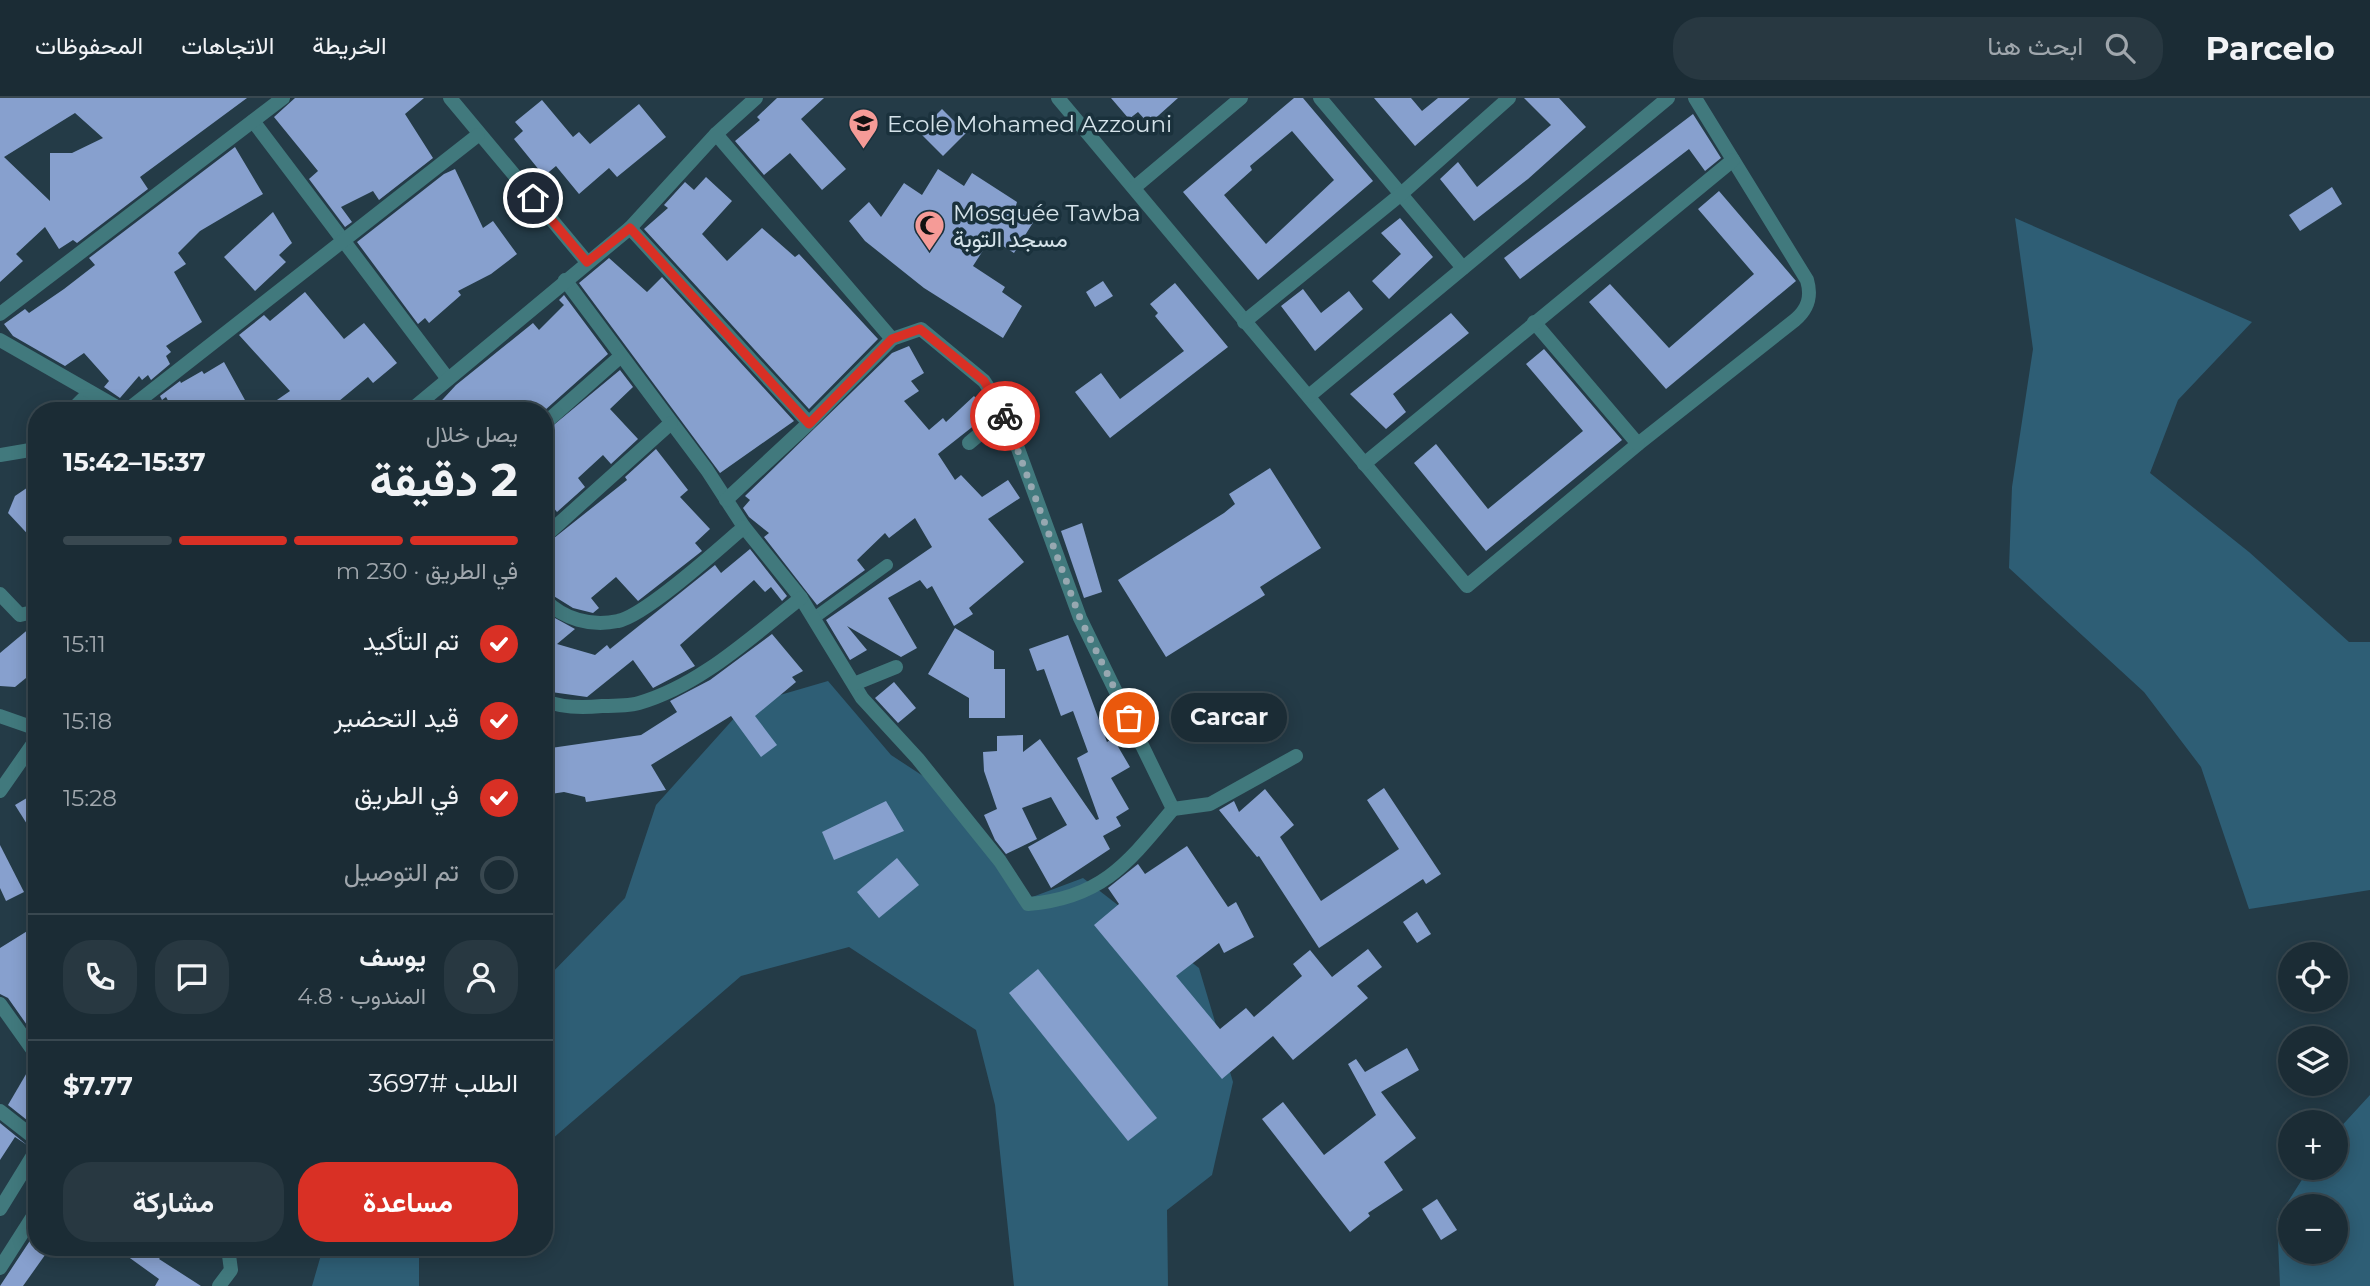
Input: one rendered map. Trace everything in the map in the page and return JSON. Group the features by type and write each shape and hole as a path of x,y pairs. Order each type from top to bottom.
{"street":[{"path":"0,314 283,98"},
{"path":"450,98 478,135 587,262"},
{"path":"421,402 630,228 716,134 756,98"},
{"path":"1058,98 1467,586 1638,444 1795,320 1807,307 1810,289 1807,280 1695,98"},
{"path":"1135,187 1241,98"},
{"path":"1320,98 1463,268"},
{"path":"1244,321 1400,195 1509,98"},
{"path":"1309,397 1668,98"},
{"path":"253,121 448,379"},
{"path":"716,134 892,339"},
{"path":"137,402 478,135"},
{"path":"1364,464 1733,160"},
{"path":"630,228 809,424"},
{"path":"565,280 744,527 800,598 862,698 918,759 1000,861 1028,904 1060,901 1114,875 1173,810 1210,804 1296,757"},
{"path":"1534,322 1638,444"},
{"path":"726,500 809,424 892,339 920,329 984,381 1004,413 1080,618 1173,810"},
{"path":"0,340 108,402"},
{"path":"553,416 621,356"},
{"path":"80,402 90,392"},
{"path":"970,443 1004,413"},
{"path":"553,529 671,423"},
{"path":"0,455 28,450"},
{"path":"553,608 581,622 620,621 659,598 744,527"},
{"path":"0,594 20,615 28,613"},
{"path":"553,704 637,704 674,690 726,656 800,598"},
{"path":"854,684 895,667"},
{"path":"0,716 28,726"},
{"path":"0,792 28,751"},
{"path":"0,1003 28,1043"},
{"path":"0,1111 28,1133"},
{"path":"0,1209 28,1164"},
{"path":"0,1268 28,1224"},
{"path":"219,1286 231,1270 229,1256"}],"lane":[{"path":"814,618 887,565"}],"shaded area":[{"path":"2015,218 2252,322 2178,400 2150,473 2249,552 2349,642 2370,642 2370,890 2249,909 2201,767 2144,692 2009,568 2012,487 2033,349"},
{"path":"828,681 891,755 949,793 1019,902 1083,878 1199,968 1233,1082 1212,1175 1167,1210 1168,1286 1014,1286 995,1105 976,1030 849,947 741,976 553,1138 553,972 625,898 656,805 746,705"},
{"path":"2370,1095 2370,1286 2280,1286 2279,1264 2348,1264 2348,1194 2293,1194 2302,1180 2348,1180 2348,1119"},
{"path":"321,1256 419,1256 419,1286 312,1286"}],"building":[{"path":"0,98 247,98 140,177 148,189 77,243 73,240 59,249 45,227 16,254 23,261 0,282","holes":["75,113 103,138 72,153 50,153 50,201 4,157"]},
{"path":"295,98 424,98 405,114 433,158 379,200 373,191 341,207 352,222 345,227 309,179 318,171 274,117"},
{"path":"777,98 824,98 801,119 846,169 822,190 790,153 764,175 735,141 760,120 757,117"},
{"path":"1111,98 1178,98 1149,124 1138,112 1129,119"},
{"path":"1294,98 1303,98 1373,181 1258,280 1183,192","holes":["1292,131 1334,180 1266,244 1224,195 1252,170 1250,166"]},
{"path":"1374,98 1411,98 1422,111 1438,98 1470,98 1415,146"},
{"path":"1524,98 1559,98 1586,127 1528,179 1474,221 1440,179 1458,162 1477,187 1551,125"},
{"path":"542,100 573,137 579,132 590,144 639,104 666,137 617,177 609,168 579,194 556,166 544,176 514,139 523,131 515,122"},
{"path":"942,109 966,133 943,156 919,132"},
{"path":"1693,114 1721,158 1705,171 1689,149 1520,279 1504,258"},
{"path":"235,147 263,194 200,231 178,253 186,264 174,272 202,322 166,346 171,352 166,356 170,364 151,380 148,375 142,380 139,376 120,398 104,387 109,381 84,353 65,366 13,336 4,324 25,309 29,313 64,289 95,265 89,258"},
{"path":"455,169 483,228 493,221 517,254 491,274 458,291 461,295 429,323 425,318 418,324 357,242 444,174"},
{"name":"Mosquée Tawba مسجد التوبة","path":"938,169 964,186 972,173 1017,202 1015,209 1034,221 1014,253 991,238 973,266 1005,287 1002,292 1022,306 1003,338 924,288 865,241 849,221 869,202 881,217 904,183 922,195"},
{"path":"706,177 732,201 702,234 727,261 762,228 795,257 799,254 878,339 809,409 644,229 668,208 664,205 685,182 694,190"},
{"path":"2332,187 2342,204 2300,231 2289,215"},
{"path":"1719,191 1796,281 1666,389 1589,302 1610,284 1669,348 1754,274 1698,209"},
{"path":"273,212 292,243 279,255 286,262 255,291 224,257"},
{"path":"1400,218 1433,257 1389,299 1372,281 1401,254 1381,233"},
{"path":"609,258 647,292 662,277 794,421 720,473 579,283"},
{"path":"1103,281 1113,296 1095,307 1086,292"},
{"path":"1175,283 1228,347 1110,438 1075,392 1101,373 1120,399 1184,351 1155,316 1158,313 1150,304"},
{"path":"1303,289 1321,313 1349,291 1363,309 1315,351 1281,306"},
{"path":"305,292 344,339 364,323 397,363 373,383 368,377 338,402 274,402 290,391 239,335 264,315 270,321"},
{"path":"564,295 608,354 553,403 440,402 456,385 533,323 539,330 564,305 559,300"},
{"path":"1451,313 1469,333 1393,394 1406,412 1386,429 1350,394"},
{"path":"909,346 924,373 911,381 919,391 904,401 929,430 943,418 946,422 974,396 990,413 938,454 955,480 961,475 982,497 1008,480 1020,498 988,519 1024,562 969,608 973,614 954,626 932,586 927,589 920,580 888,598 917,648 901,657 847,626 867,650 850,660 826,620 932,547 915,518 889,538 885,533 857,560 865,570 817,605 764,537 769,533 749,517 743,508 750,500 745,496 892,353"},
{"path":"1544,349 1622,440 1486,551 1414,463 1436,444 1488,509 1583,431 1526,364"},
{"path":"224,362 246,402 169,402 166,397 162,400 160,396 180,381 181,383 202,371 204,374"},
{"path":"620,370 633,387 610,409 638,439 611,464 603,455 578,478 585,487 557,512 553,507 553,426"},
{"path":"656,449 688,490 680,497 710,529 695,543 702,551 638,601 616,577 591,598 599,608 593,613 573,608 553,596 553,539 627,480 625,477"},
{"path":"1270,468 1321,548 1260,587 1265,595 1166,657 1118,580 1224,513 1235,504 1229,494"},
{"path":"28,487 28,534 8,513 15,496"},
{"path":"1082,523 1102,592 1084,598 1061,531"},
{"path":"750,549 787,596 782,601 771,587 765,592 754,580 680,645 695,666 653,688 633,660 587,697 553,692 553,617 575,629 557,644 595,655 607,645 610,649 715,565 721,573"},
{"path":"955,628 994,651 994,669 1005,669 1005,718 969,718 969,698 928,674"},
{"path":"28,630 28,676 15,687 0,686 0,653"},
{"path":"772,634 803,671 792,677 796,682 755,716 777,745 761,757 731,716 651,765 666,790 586,802 585,797 564,792 553,794 553,748 641,735 677,712 670,701 710,680"},
{"path":"1068,635 1107,742 1113,738 1130,767 1111,778 1129,809 1116,817 1121,826 1103,836 1110,849 1051,888 1028,847 1067,825 1051,797 1022,808 1037,839 1006,854 995,840 984,815 997,809 984,771 983,752 997,751 997,736 1023,735 1023,752 1040,739 1096,820 1099,819 1077,758 1088,752 1073,711 1061,716 1044,669 1037,671 1029,649"},
{"path":"894,682 916,708 898,723 875,698"},
{"path":"1384,788 1441,874 1426,884 1423,879 1319,948 1259,856 1257,857 1219,810 1234,801 1239,812 1265,789 1294,825 1280,837 1321,901 1399,849 1367,800"},
{"path":"28,797 28,826 15,805"},
{"path":"886,801 904,831 834,860 822,832"},
{"path":"0,845 24,892 6,901 0,888"},
{"path":"1187,846 1228,907 1236,902 1254,937 1224,953 1219,943 1176,976 1220,1029 1246,1008 1254,1017 1302,976 1293,964 1310,950 1332,977 1368,949 1382,967 1357,986 1368,998 1293,1060 1273,1036 1222,1079 1094,925 1119,904 1108,888 1138,864 1145,874"},
{"path":"897,858 919,885 879,918 857,892"},
{"path":"1417,912 1431,934 1417,943 1403,922"},
{"path":"28,931 28,1026 8,998 0,994 0,948"},
{"path":"1038,969 1157,1118 1128,1141 1009,993"},
{"path":"1407,1048 1419,1070 1381,1092 1416,1138 1384,1162 1403,1190 1368,1213 1370,1216 1350,1232 1262,1119 1283,1102 1324,1155 1376,1115 1348,1064 1356,1059 1365,1072"},
{"path":"28,1071 28,1121 8,1105"},
{"path":"0,1123 27,1145 15,1137 0,1160"},
{"path":"1437,1199 1457,1230 1441,1240 1422,1209"},
{"path":"28,1244 28,1256 44,1256 23,1286 0,1286"},
{"path":"127,1256 161,1256 159,1259 201,1286 155,1286 159,1279"}],"way so far":[{"path":"1005,416 1080,618 1129,718"}],"place":[{"name":"Ecole Mohamed Azzouni","path":"864,151"},
{"name":"Mosquée Tawba مسجد التوبة","path":"930,253"},
{"name":"Carcar","path":"1129,718"}],"route":[{"path":"533,198 587,262 630,228 809,424 892,339 920,329 984,381 1005,416"}]}
